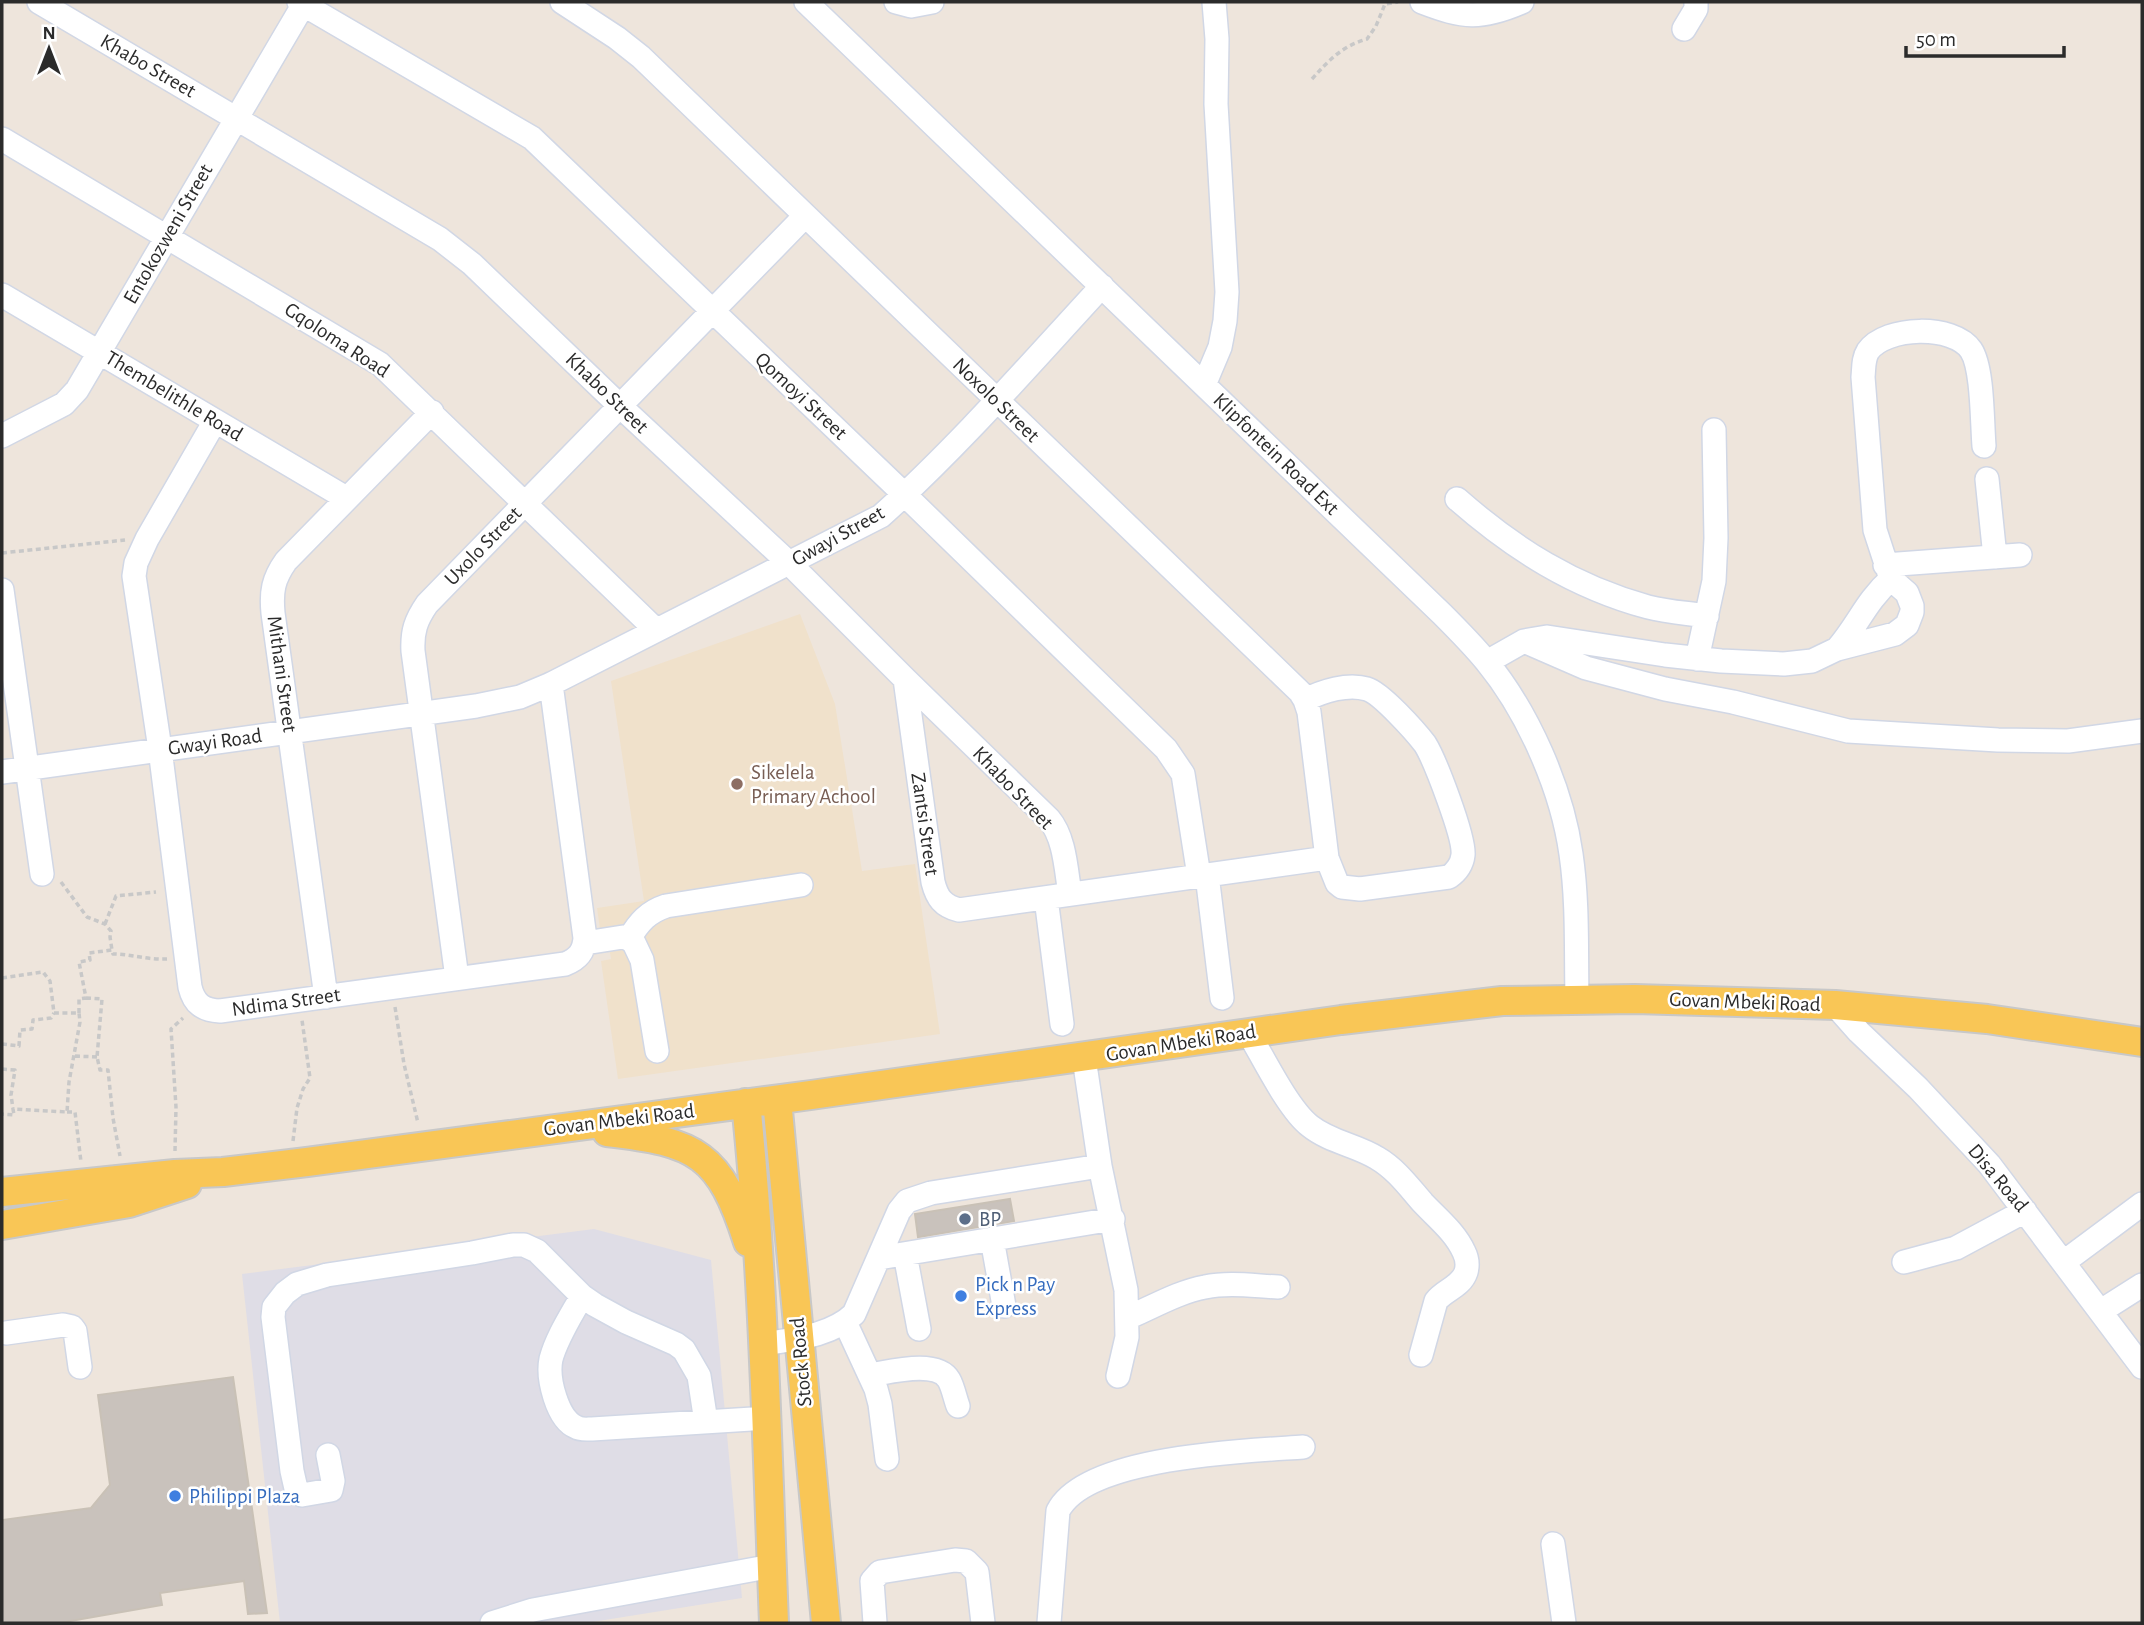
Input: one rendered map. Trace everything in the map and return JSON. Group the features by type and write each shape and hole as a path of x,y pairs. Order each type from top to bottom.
{"main road":[{"name":"Govan Mbeki Road","path":"2,1192 292,1164 1084,1058 1248,1032 1502,1001 1708,1000 1835,1005 1987,1019 2142,1042"},
{"name":"Stock Road","path":"777,1100 826,1623"},
{"name":"Stock Road","path":"746,1103 764,1344 774,1623"},
{"path":"573,1126 645,1136 674,1144 707,1162 729,1191 760,1282"},
{"name":"Govan Mbeki Road","path":"2,1225 129,1203 223,1172"}],"street":[{"name":"Khabo Street","path":"39,2 440,239 472,264 789,563 1053,824 1060,841 1070,894"},
{"name":"Noxolo Street","path":"562,2 641,57 1300,692 1305,700"},
{"name":"Klipfontein Road Ext","path":"806,2 828,12 1102,286 1442,614 1487,662 1534,739 1561,806 1573,879 1577,999"},
{"path":"896,2 911,5 932,2"},
{"path":"1204,385 1220,347 1227,292 1216,104 1217,39 1214,2"},
{"path":"1422,2 1455,14 1472,16 1487,14 1522,2"},
{"path":"1684,29 1696,9 1696,2"},
{"name":"Entokozweni Street","path":"2,436 68,400 100,352 303,3"},
{"name":"Qomoyi Street","path":"303,3 532,138 905,495 1178,763 1183,774 1203,876"},
{"name":"Gqoloma Road","path":"2,139 380,364 656,630"},
{"name":"Uxolo Street","path":"457,978 420,713 412,638 417,618 427,604 805,216"},
{"name":"Gwayi Street","path":"551,684 881,516 997,401 1102,286"},
{"name":"Thembelithle Road","path":"2,295 346,498"},
{"path":"1487,662 1524,641 1559,638 1698,659 1784,664 1812,661 1837,649 1895,634 1907,625 1912,612 1911,600 1888,572 1875,530 1863,377 1864,361 1869,350 1881,340 1901,333 1940,333 1958,339 1971,349 1978,367 1984,446"},
{"name":"Mithani Street","path":"326,997 273,613 272,586 276,574 286,561 432,412"},
{"path":"198,1005 190,987 160,750 134,576 136,563 147,539 215,421"},
{"path":"1698,659 1714,581 1714,430"},
{"path":"1987,479 1995,557"},
{"path":"1457,499 1492,530 1521,550 1574,579 1619,598 1651,607 1707,616"},
{"path":"1837,649 1851,633 1888,572 2020,555"},
{"path":"2,590 42,874"},
{"path":"1524,641 1586,668 1848,731 1998,740 2068,741 2142,731"},
{"name":"Zantsi Street","path":"905,679 933,883 940,901 950,908 960,910 1328,858"},
{"path":"551,684 585,943 623,937 629,939 640,951 657,1051"},
{"name":"Gwayi Road","path":"2,772 505,701 551,684"},
{"path":"1357,686 1378,694 1418,736 1431,755 1462,838 1463,853 1455,873 1449,877 1360,889 1342,887 1337,883 1328,858 1305,700 1322,692 1357,686"},
{"path":"1203,876 1222,998"},
{"path":"629,939 646,915 653,910 802,885"},
{"path":"1046,898 1062,1024"},
{"name":"Ndima Street","path":"198,1005 220,1011 565,964 579,957 585,943"},
{"name":"Disa Road","path":"1835,1005 1989,1164 2142,1367"},
{"path":"1248,1032 1280,1087 1304,1121 1321,1133 1387,1164 1453,1234 1463,1249 1467,1260 1466,1273 1458,1284 1436,1301 1421,1355"},
{"path":"1084,1058 1100,1166 1126,1290 1127,1337 1118,1377"},
{"path":"764,1344 799,1339 845,1322 858,1306 898,1211 916,1196 1100,1166"},
{"path":"2064,1262 2142,1204"},
{"path":"1904,1262 1956,1248 2025,1211"},
{"path":"879,1258 1112,1219"},
{"path":"992,1239 1004,1306"},
{"path":"328,1455 331,1490 302,1495 297,1493 273,1317 274,1307 285,1293 297,1284 327,1275 513,1245 524,1245 537,1251 582,1296 626,1322 684,1350 699,1376 706,1422"},
{"path":"905,1254 919,1328"},
{"path":"2101,1311 2142,1284"},
{"path":"1127,1318 1171,1298 1204,1287 1278,1287"},
{"path":"582,1296 550,1363 554,1396 568,1422 575,1427 584,1429 767,1418"},
{"path":"845,1322 870,1375 880,1405 887,1459"},
{"path":"6,1333 63,1325 72,1327 80,1367"},
{"path":"870,1375 921,1368 935,1370 950,1380 958,1406"},
{"path":"1049,1623 1058,1511 1063,1500 1073,1491 1098,1479 1149,1463 1303,1447"},
{"path":"1553,1544 1564,1623"},
{"path":"876,1623 872,1581 880,1572 955,1560 966,1561 977,1572 983,1623"},
{"path":"492,1623 533,1610 772,1566"}],"path":[{"path":"1312,79 1332,57 1354,43 1367,40 1385,4 1398,2"},
{"path":"2,553 109,540 147,539"},
{"path":"42,874 58,878 87,917 105,924 111,931 113,954 139,958 186,957"},
{"path":"105,924 116,896 178,890"},
{"path":"86,998 79,962 90,960 89,953 111,950"},
{"path":"2,978 43,972 50,981 54,1013 51,1018 33,1020 32,1029 20,1030 19,1046 2,1044"},
{"path":"392,988 404,1064 418,1117 420,1146"},
{"path":"68,1112 67,1100 80,1022 79,999 102,999 97,1057 100,1070 108,1070 123,1179"},
{"path":"292,1164 297,1108 310,1078 299,1000"},
{"path":"175,1174 176,1107 171,1029 198,1005"},
{"path":"54,1013 79,1013"},
{"path":"75,1056 97,1057"},
{"path":"2,1069 15,1070 12,1095 14,1115 2,1114"},
{"path":"13,1109 75,1112 84,1184"}],"shaded area":[{"name":"Sikelela Primary Achool","path":"800,614 835,704 862,871 915,864 940,1034 618,1079 601,961 611,959 606,928 600,929 597,908 644,901 611,681"},
{"path":"594,1229 711,1260 742,1598 586,1623 280,1623 242,1274"}],"building":[{"path":"1010,1199 1014,1221 918,1237 915,1214"},
{"name":"Philippi Plaza","path":"233,1377 267,1613 248,1614 244,1581 160,1593 162,1605 59,1623 2,1623 2,1520 91,1508 110,1485 98,1395"}],"place":[{"name":"Sikelela Primary Achool","path":"737,784"},
{"name":"BP","path":"965,1219"},
{"name":"Pick n Pay Express","path":"961,1296"},
{"name":"Philippi Plaza","path":"175,1496"}]}
